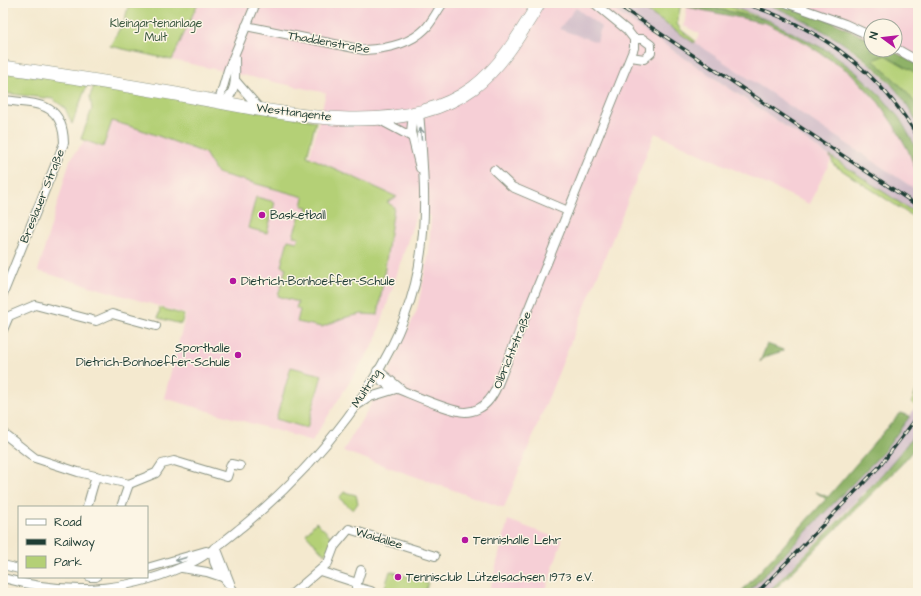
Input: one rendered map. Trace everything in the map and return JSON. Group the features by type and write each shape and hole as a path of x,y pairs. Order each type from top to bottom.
{"main road":[{"name":"Westtangente","path":"3,67 261,109 318,116 377,119 416,113 448,102 472,89 491,73 515,42 539,3"}],"street":[{"path":"221,102 235,53 256,3"},
{"name":"Thaddenstraße","path":"246,26 364,50 378,50 408,41 425,29 443,3"},
{"path":"594,3 627,30 634,39 647,41 651,45 651,53 644,59 631,57"},
{"path":"786,3 845,24 863,32"},
{"name":"Olbrichtstraße","path":"378,371 399,389 452,410 464,412 472,411 486,404 494,394 631,57 634,39"},
{"path":"221,102 231,96 234,80 235,53"},
{"path":"903,53 918,61"},
{"path":"234,80 261,109"},
{"name":"Breslauer Straße","path":"3,100 41,105 51,110 64,128 64,143 3,294"},
{"name":"Multring","path":"416,113 410,125 423,178"},
{"name":"Multring","path":"3,578 49,588 97,590 143,581 182,568 215,547 273,501 320,453 354,408 378,371 400,327 414,285 422,249 424,218 423,156 416,113"},
{"path":"377,119 412,137"},
{"path":"494,170 512,187 568,211"},
{"path":"3,330 9,316 35,305 96,321 112,314 156,326"},
{"path":"354,408 370,397 399,389"},
{"path":"3,433 35,458 129,484 156,473 162,464 174,461 227,477 231,464 240,466"},
{"path":"87,506 96,476"},
{"path":"122,506 129,484"},
{"name":"Waidallee","path":"293,593 328,563 334,547 349,529 435,556"},
{"path":"215,547 213,560 223,578 234,591"},
{"path":"215,547 234,591"},
{"name":"Multring","path":"148,568 215,547"},
{"path":"3,565 18,569"},
{"path":"182,568 207,572 223,578"},
{"path":"361,570 356,587 371,591"},
{"path":"320,571 357,583"}],"shaded area":[{"path":"198,3 603,3 832,158 809,204 655,133 504,508 343,451 386,379 417,310 429,253 431,216 417,212 375,342 312,441 164,398 186,314 38,271 70,160 102,117 309,159 326,93 172,60"},
{"path":"603,3 635,3 918,191 918,216"},
{"path":"720,3 764,3 809,23 841,42 872,67 894,88 914,115 918,125 918,151 900,119 881,96 857,73 768,20"},
{"path":"780,3 918,3 918,65 903,57 903,18 863,18 863,36 813,14"},
{"path":"687,7 766,23 799,39 851,73 879,103 895,127 908,150 918,175 918,191 694,43 700,34 684,26"},
{"path":"576,8 601,27 597,42 559,29"},
{"path":"918,401 918,430 898,457 767,593 747,593 885,450 910,416"},
{"path":"508,520 562,540 545,593 489,593"}],"green space":[{"name":"Kleingartenanlage Mult","path":"129,3 198,3 172,60 110,46 125,19"},
{"path":"635,3 681,3 677,24 681,30 694,40 694,43"},
{"path":"687,3 768,20 830,52 857,73 881,96 900,119 918,151 918,175 908,150 895,127 879,103 851,73 799,39 766,23 687,7"},
{"path":"692,3 720,3 768,20"},
{"path":"764,3 778,4 805,11 863,36 863,58 831,36 786,12"},
{"path":"903,57 918,65 918,74 890,58 903,58"},
{"path":"863,58 878,58 873,60 904,89 918,107 918,125 907,104 891,84"},
{"path":"878,58 890,58 918,74 918,107 904,89 873,60"},
{"path":"3,72 88,82 72,124 65,108 53,99 3,93"},
{"path":"95,83 316,121 307,156 397,197 387,202 394,207 378,315 361,314 343,318 322,327 297,322 300,310 296,308 298,302 278,296 286,268 281,266 288,240 297,242 299,237 293,236 300,215 306,216 308,207 302,206 304,197 217,173 205,153 139,129 112,121 103,147 81,139 92,109 90,96"},
{"path":"830,156 918,215 918,220 834,165"},
{"name":"Basketball","path":"256,197 275,202 267,233 248,228"},
{"path":"160,308 184,315 181,324 158,318"},
{"path":"767,344 783,351 767,356 760,362"},
{"path":"291,367 322,375 307,428 276,419"},
{"path":"918,384 918,409 912,403"},
{"path":"900,413 910,416 885,450 747,593 740,593 826,499 816,492 828,497"},
{"path":"918,430 918,444 900,466 771,593 767,593 865,494"},
{"path":"344,492 356,495 358,503 353,510 339,498"},
{"path":"316,522 336,541 324,554 306,534"},
{"name":"Tennisclub Lützelsachsen 1973 e.V.","path":"390,571 428,583 425,593 383,593"}],"railway":[{"path":"615,3 918,206"},
{"path":"743,3 796,24 843,54 865,71 884,91 902,113 918,137"},
{"path":"757,593 880,466 918,416"}],"place":[{"name":"Basketball","path":"262,215"},
{"name":"Dietrich-Bonhoeffer-Schule","path":"233,281"},
{"name":"Sporthalle Dietrich-Bonhoeffer-Schule","path":"238,355"},
{"name":"Tennishalle Lehr","path":"465,540"},
{"name":"Tennisclub Lützelsachsen 1973 e.V.","path":"398,577"}]}
